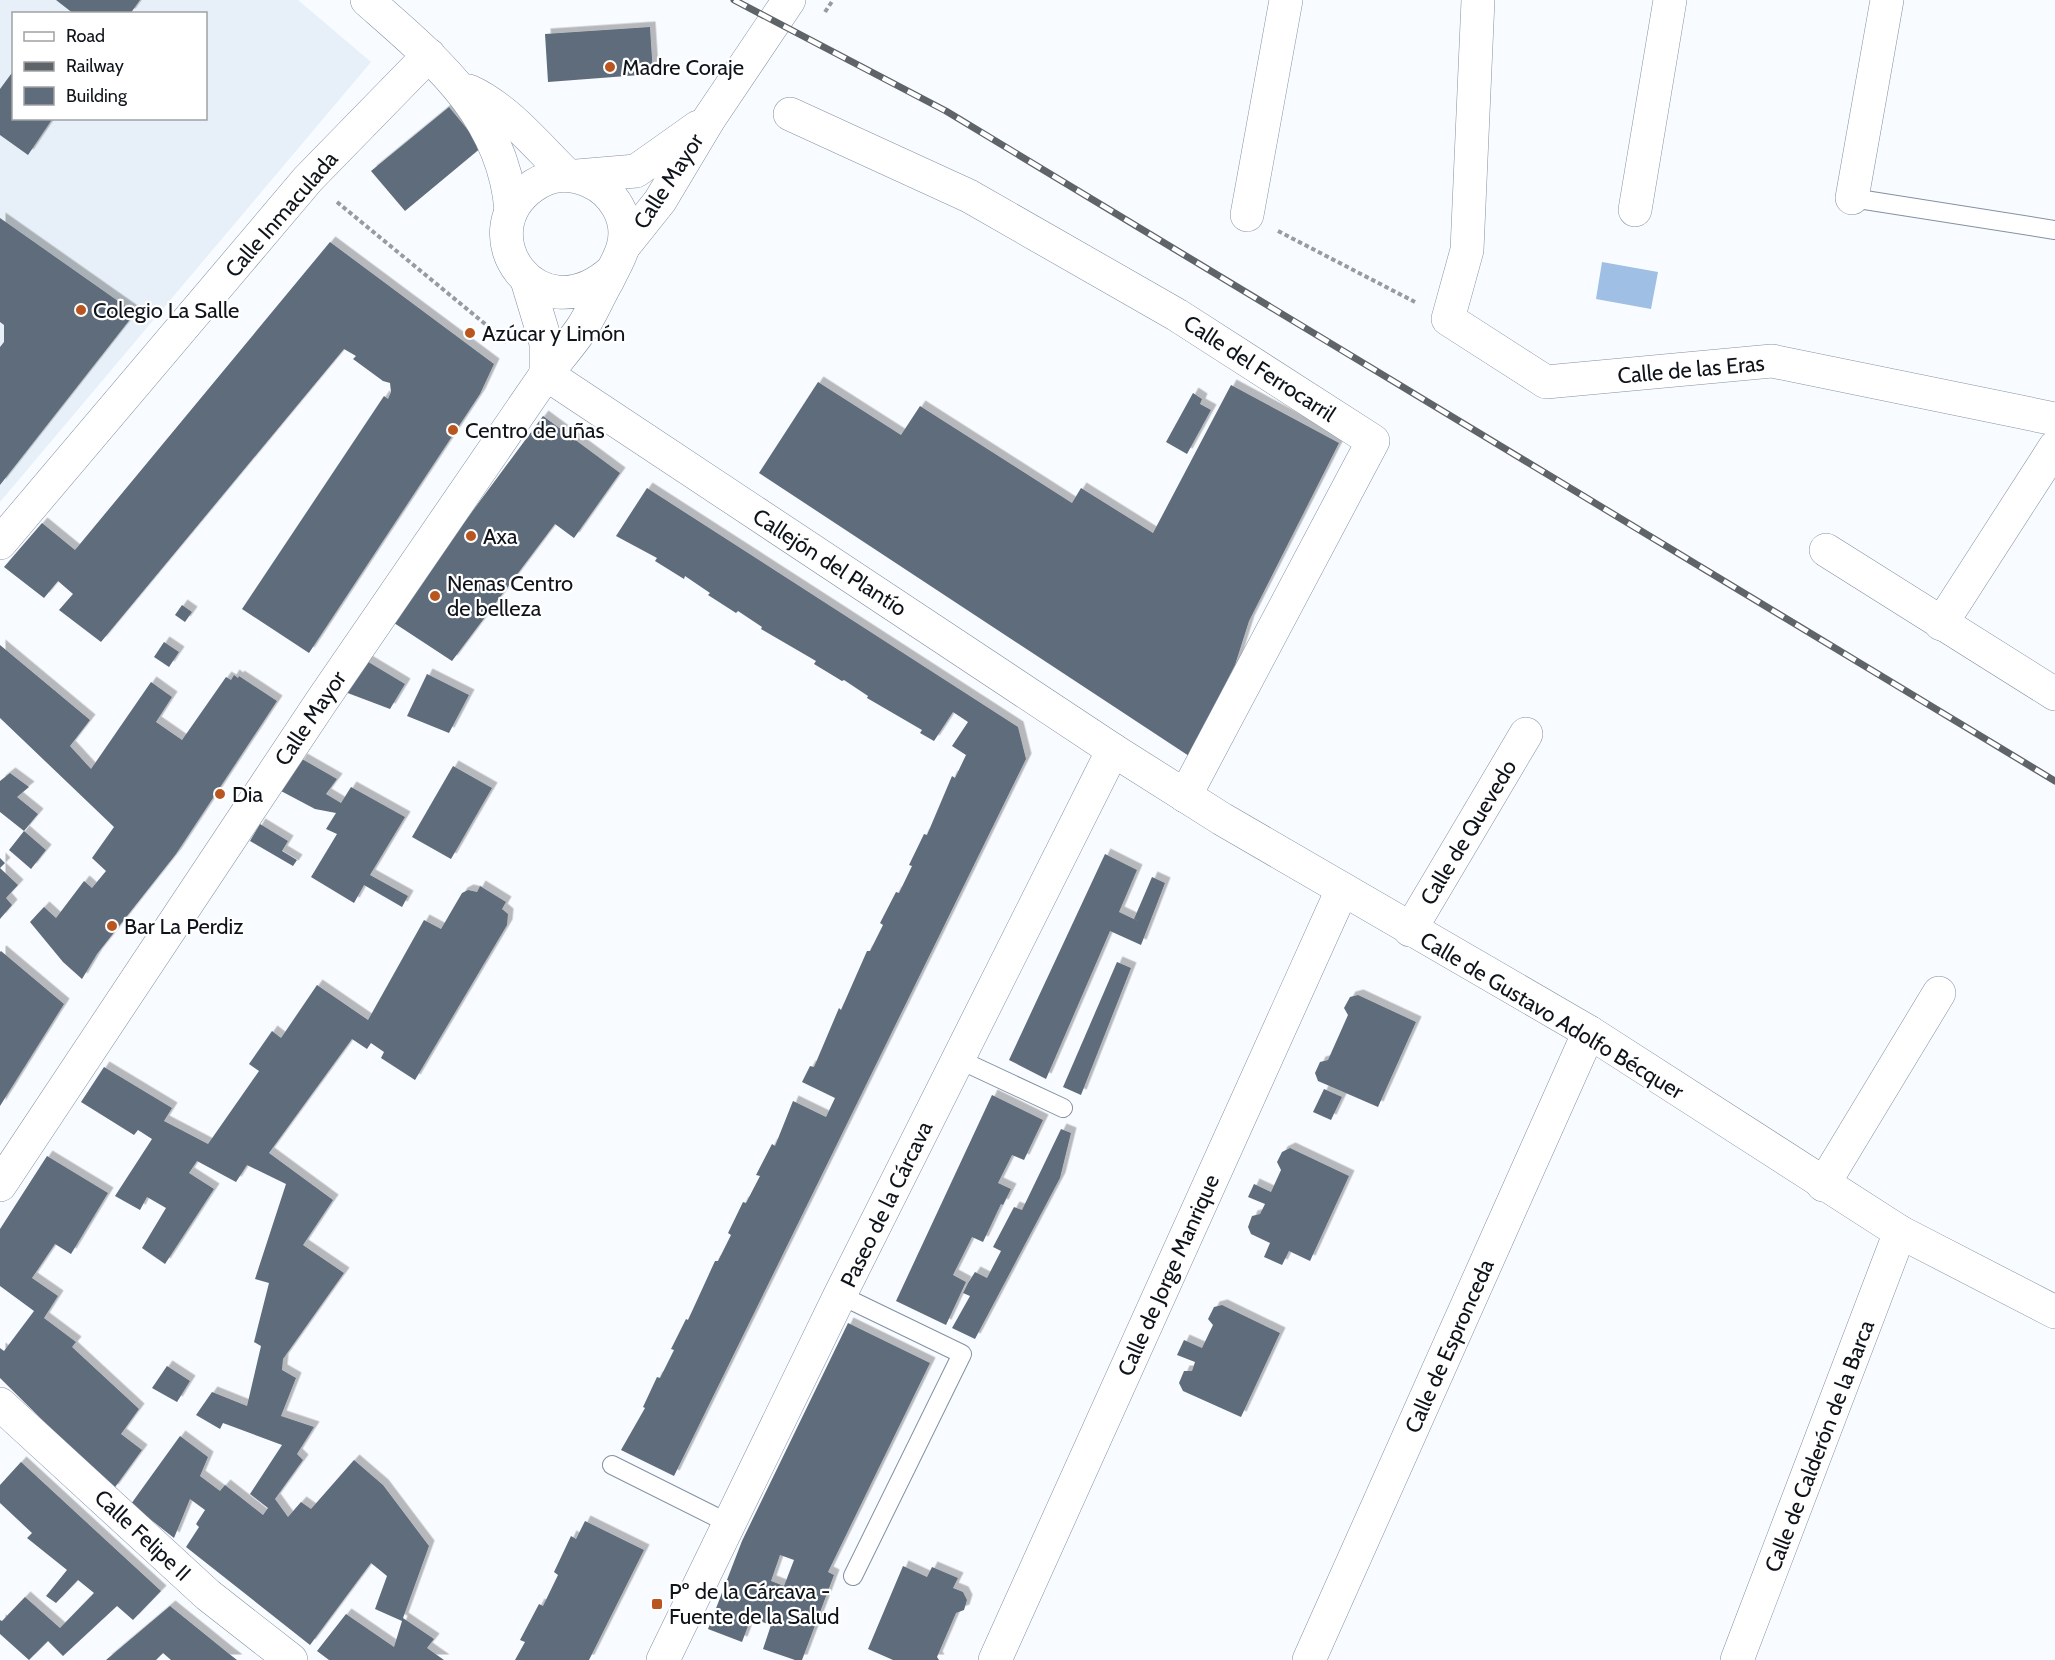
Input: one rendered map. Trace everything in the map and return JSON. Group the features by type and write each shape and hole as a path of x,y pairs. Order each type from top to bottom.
{"street":[{"path":"368,0 461,87 487,128 507,177 511,211"},
{"path":"709,119 789,0"},
{"path":"1247,215 1286,0"},
{"path":"1448,319 1467,250 1478,0"},
{"path":"1635,210 1670,0"},
{"path":"1852,198 1887,0"},
{"name":"Calle Inmaculada","path":"0,543 308,179 429,55"},
{"path":"461,87 483,98 506,116 572,176 600,186 614,200 624,225 618,258 597,284 573,293 550,292 527,280"},
{"name":"Calle del Ferrocarril","path":"790,114 969,196 1177,315 1373,441 1185,796"},
{"name":"Calle Mayor","path":"572,176 636,171 709,119"},
{"name":"Calle Mayor","path":"0,1185 314,711 546,374 583,327 618,258 660,201 709,119"},
{"path":"546,374 546,343 527,280 514,264 507,243 507,222 522,194 544,179 572,176"},
{"name":"Calle de las Eras","path":"1448,319 1546,382 1772,361 2055,419"},
{"name":"Callejón del Plantío","path":"546,374 1113,750"},
{"path":"1941,624 2055,447"},
{"path":"1826,550 2055,694"},
{"name":"Calle de Quevedo","path":"1410,930 1526,734"},
{"name":"Calle de Gustavo Adolfo Bécquer","path":"1113,750 1342,890 1589,1032 1823,1185 1900,1232 2055,1312"},
{"name":"Paseo de la Cárcava","path":"671,1658 728,1523 1113,750"},
{"name":"Calle de Jorge Manrique","path":"995,1660 1342,890"},
{"path":"1823,1185 1938,993"},
{"name":"Calle de Espronceda","path":"1309,1660 1589,1032"},
{"name":"Calle de Calderón de la Barca","path":"1737,1660 1900,1232"},
{"name":"Calle Felipe II","path":"0,1404 208,1595 291,1660"}],"lane":[{"path":"1852,198 2055,230"},
{"path":"958,1059 1063,1108"},
{"path":"840,1295 962,1354 853,1576"},
{"path":"612,1466 728,1523"}],"path":[{"path":"308,179 546,374"},
{"path":"1247,215 1448,319"}],"shaded area":[{"name":"Colegio La Salle","path":"0,0 298,0 371,62 0,502"}],"water":[{"path":"1602,262 1658,272 1651,309 1596,299"}],"building":[{"path":"56,0 140,0 131,12 71,12"},
{"path":"650,27 653,74 548,82 545,34"},
{"path":"12,73 12,120 52,120 28,155 0,135 0,89"},
{"path":"449,107 482,147 405,211 371,171"},
{"path":"0,218 135,313 0,485 0,347 4,342 4,325 0,322"},
{"path":"330,242 494,364 480,394 309,653 242,609 384,396 388,399 391,392 390,383 383,381 353,359 356,356 344,349 101,642 59,610 73,594 58,581 44,598 4,567 42,523 75,550"},
{"path":"818,382 901,435 920,406 1072,503 1081,488 1153,533 1231,385 1339,443 1249,621 1235,665 1189,756 759,473"},
{"path":"1193,393 1202,399 1200,404 1211,410 1187,454 1166,442"},
{"path":"543,416 620,473 574,538 555,524 452,661 391,621"},
{"path":"647,488 1018,727 1026,759 674,1476 621,1450 645,1408 643,1407 657,1377 660,1378 674,1350 671,1349 686,1319 688,1320 715,1261 718,1261 731,1235 728,1233 743,1202 746,1203 760,1176 756,1175 772,1144 775,1146 793,1101 826,1117 835,1098 802,1082 810,1066 814,1067 839,1008 841,1010 867,951 870,951 883,925 880,923 896,892 899,893 912,866 909,865 924,834 927,835 952,776 955,778 966,755 952,746 968,722 953,712 934,741 920,733 922,730 867,698 868,696 844,680 842,681 814,664 816,661 761,629 762,627 738,611 736,613 708,595 710,593 685,576 684,579 655,561 657,558 616,536"},
{"path":"182,605 192,612 185,622 175,615"},
{"path":"164,642 179,652 169,667 154,657"},
{"path":"0,645 90,720 70,746 91,769 151,682 172,697 156,722 182,740 226,677 231,680 234,675 238,678 239,676 277,701 176,854 97,954 82,979 63,962 30,922 44,907 56,918 84,881 92,888 106,871 92,858 114,827 0,718"},
{"path":"365,660 405,684 390,709 345,692"},
{"path":"427,674 469,695 449,733 407,716"},
{"path":"302,759 337,779 326,794 341,803 351,787 405,817 370,875 408,896 402,907 364,885 354,903 311,877 337,834 326,829 336,813 315,809 281,791"},
{"path":"453,766 492,788 451,859 412,837"},
{"path":"10,773 29,787 17,797 38,814 24,831 0,812 0,781"},
{"path":"260,824 288,841 282,851 297,860 293,866 250,841"},
{"path":"24,831 46,850 31,869 9,850"},
{"path":"1105,854 1137,870 1119,912 1140,922 1134,919 1152,877 1165,883 1141,945 1110,931 1046,1079 1009,1060"},
{"path":"0,858 5,863 0,868"},
{"path":"0,868 18,885 6,898 12,905 0,919"},
{"path":"480,886 506,902 502,909 508,914 507,925 415,1080 381,1058 384,1052 371,1043 367,1049 352,1039 269,1153 333,1200 303,1245 344,1273 283,1359 282,1370 296,1378 281,1416 314,1427 297,1454 303,1460 275,1499 288,1517 301,1502 311,1509 354,1460 383,1485 429,1546 403,1618 434,1639 427,1648 444,1660 329,1660 317,1651 346,1614 394,1647 402,1621 375,1609 387,1576 371,1563 310,1645 186,1547 199,1527 196,1524 205,1510 190,1499 174,1538 131,1504 180,1436 208,1457 200,1476 220,1491 225,1485 263,1515 268,1508 250,1494 282,1445 223,1423 220,1429 196,1415 212,1392 247,1406 261,1346 254,1342 269,1283 255,1279 286,1184 247,1165 236,1182 197,1161 189,1173 214,1189 165,1264 142,1248 166,1208 147,1197 140,1210 115,1196 152,1139 138,1130 134,1135 81,1102 104,1067 172,1108 164,1121 208,1144 259,1071 249,1064 272,1031 281,1038 317,985 368,1020 424,920 441,929 462,893 468,890 477,892"},
{"path":"0,952 64,1004 0,1106"},
{"path":"1117,962 1131,968 1081,1095 1063,1087"},
{"path":"1358,995 1416,1022 1378,1107 1318,1081 1315,1073 1320,1062 1328,1060 1348,1015 1344,1008 1350,997"},
{"path":"1324,1089 1342,1097 1331,1120 1313,1112"},
{"path":"992,1095 1043,1120 1024,1160 1012,1155 998,1183 1011,1189 1003,1205 1001,1204 983,1242 972,1237 953,1275 966,1282 946,1325 896,1301"},
{"path":"1061,1129 1071,1133 1060,1178 975,1339 952,1328 970,1296 963,1293 975,1272 987,1278 1001,1251 993,1247 1014,1207 1022,1210"},
{"path":"1290,1148 1349,1176 1310,1261 1289,1251 1282,1265 1264,1257 1270,1243 1251,1234 1248,1227 1252,1216 1260,1214 1265,1204 1248,1197 1254,1184 1271,1192 1281,1170 1277,1162 1282,1152"},
{"path":"47,1156 108,1193 71,1254 55,1244 32,1278 58,1296 44,1318 76,1342 72,1347 139,1409 121,1434 142,1450 113,1490 0,1378 0,1348 4,1351 34,1311 0,1286 0,1229"},
{"path":"1222,1305 1280,1333 1241,1417 1183,1391 1179,1383 1184,1371 1192,1371 1195,1362 1177,1355 1184,1340 1202,1348 1213,1325 1208,1319 1214,1307"},
{"path":"848,1323 930,1363 828,1572 834,1575 802,1660 795,1660 763,1649 771,1625 751,1618 742,1642 708,1629 742,1541","holes":["780,1555 794,1560 784,1586 771,1581"]},
{"path":"167,1366 190,1381 177,1402 152,1388"},
{"path":"21,1462 161,1591 133,1620 117,1606 63,1656 48,1641 29,1660 0,1634 0,1620 2,1621 25,1597 60,1628 94,1593 78,1580 56,1603 46,1596 67,1570 27,1538 32,1533 0,1503 0,1485"},
{"path":"585,1521 644,1550 589,1660 515,1660 525,1642 520,1640 539,1604 543,1606 558,1575 554,1572 571,1536 576,1539"},
{"path":"903,1566 927,1577 932,1567 958,1578 953,1588 963,1592 967,1600 964,1610 956,1613 937,1657 939,1660 893,1660 868,1649"},
{"path":"170,1606 237,1660 171,1660 163,1653 156,1660 106,1660"}],"railway":[{"path":"734,0 946,111 2055,781"}],"place":[{"name":"Madre Coraje","path":"610,67"},
{"name":"Colegio La Salle","path":"81,310"},
{"name":"Azúcar y Limón","path":"470,333"},
{"name":"Centro de uñas","path":"453,430"},
{"name":"Axa","path":"471,536"},
{"name":"Nenas Centro de belleza","path":"435,596"},
{"name":"Dia","path":"220,794"},
{"name":"Bar La Perdiz","path":"112,926"},
{"name":"Pº de la Cárcava - Fuente de la Salud","path":"657,1604"}]}
